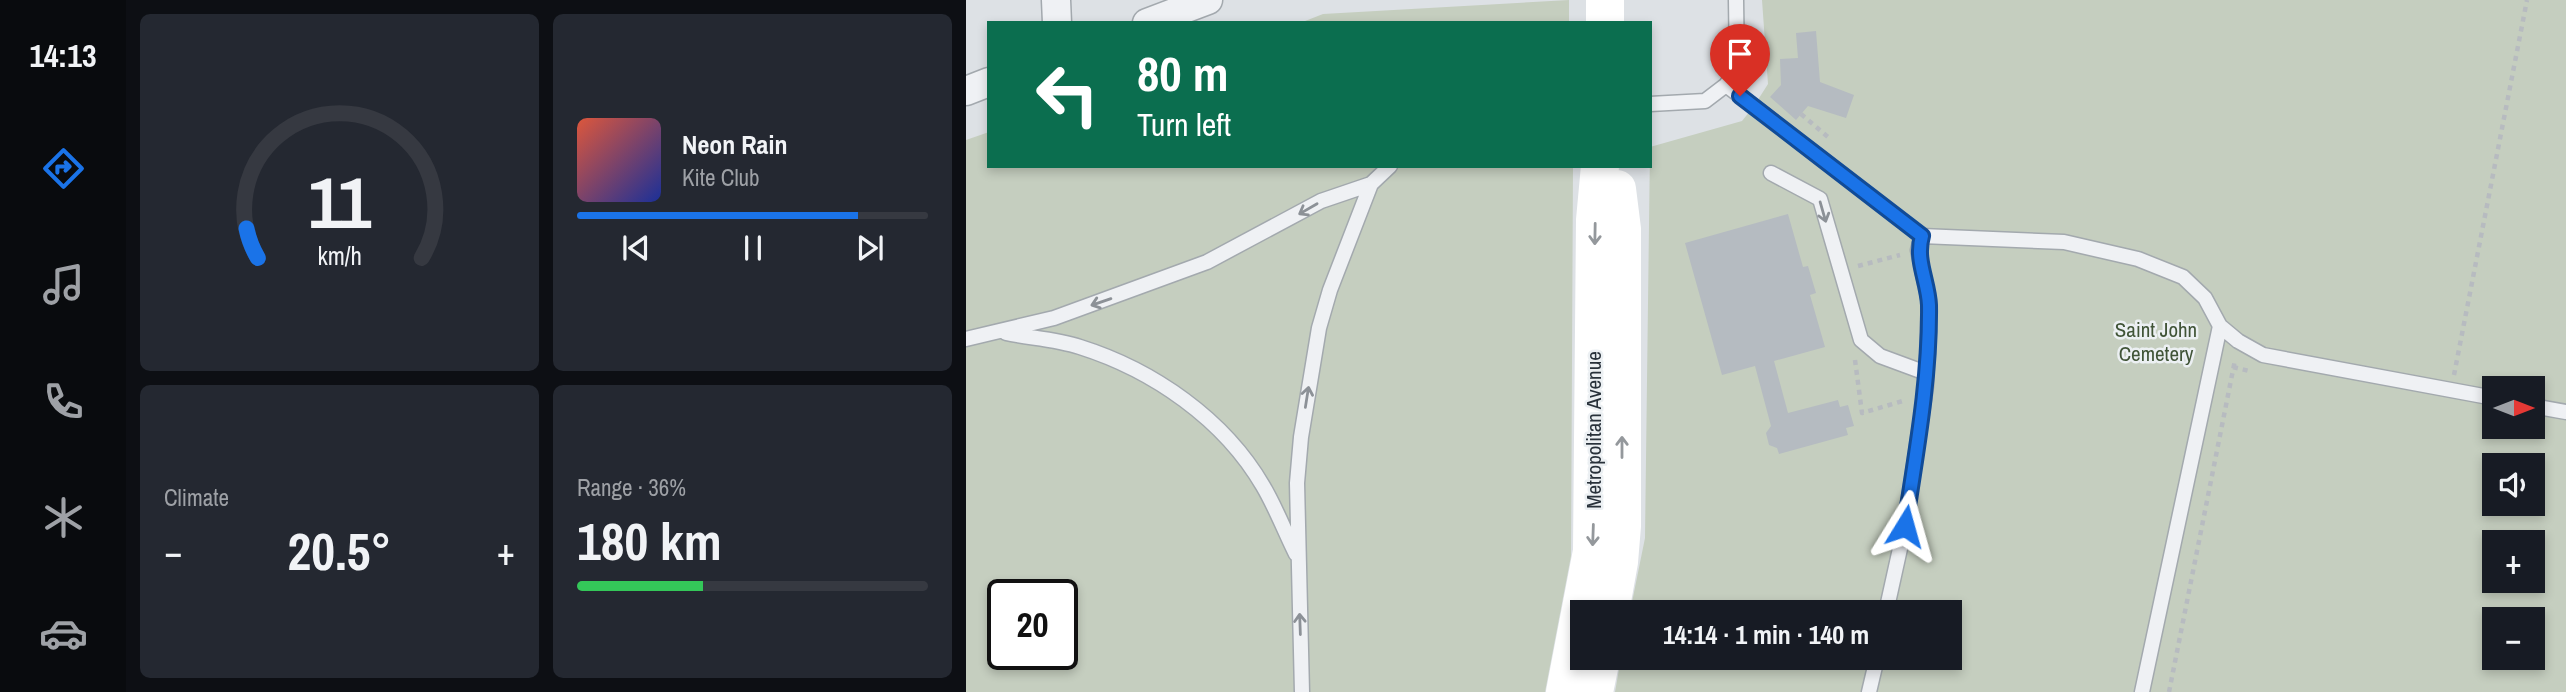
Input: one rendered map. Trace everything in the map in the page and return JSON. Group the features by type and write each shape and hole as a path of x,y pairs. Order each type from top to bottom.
{"main road":[{"path":"1605,0 1605,21"},
{"name":"Metropolitan Avenue","path":"1565,692 1592,551 1595,234 1600,168"},
{"name":"Metropolitan Avenue","path":"1612,600 1619,562 1622,512 1622,229 1614,168"},
{"path":"1594,692 1599,670"}],"street":[{"path":"1056,0 1057,21"},
{"path":"1152,21 1208,0"},
{"path":"966,91 987,83"}],"lane":[{"path":"1652,104 1705,101 1726,85 1737,68 1736,0"},
{"path":"1726,85 1920,243 2064,242 2138,259 2183,277 2205,298 2220,326 2238,341 2263,355 2482,396"},
{"path":"966,339 1001,332 1104,301 1207,262 1321,201 1371,184 1388,168"},
{"path":"1772,173 1820,199 1861,340 1880,356 1926,373"},
{"path":"1302,692 1297,483 1301,437 1319,328 1330,290 1371,184"},
{"path":"1889,600 1905,526 1926,373 1929,302 1920,243"},
{"path":"2142,692 2220,326"},
{"path":"1001,332 1079,346 1139,372 1186,400 1229,439 1247,461 1264,487 1298,559"},
{"path":"2545,408 2566,412"},
{"path":"1869,692 1874,670"}],"path":[{"path":"2451,390 2527,0"},
{"path":"1801,114 1829,138"},
{"path":"1841,270 1920,243"},
{"path":"2169,692 2238,341"}],"green space":[{"path":"1569,0 1569,21 1305,21 1323,14"},
{"name":"Saint John Cemetery","path":"1762,0 2566,0 2566,692 1615,692 1619,670 1962,670 1962,600 1632,600 1645,538 1652,146 1742,121 1768,84"},
{"path":"987,133 987,168 1573,168 1571,556 1545,692 966,692 966,140"}],"building":[{"path":"1816,31 1820,82 1854,95 1846,118 1808,106 1796,120 1770,97 1781,85 1780,59 1798,58 1796,33"},
{"path":"1788,214 1803,267 1808,266 1816,293 1810,295 1825,347 1774,361 1788,413 1838,400 1840,407 1848,405 1854,426 1846,428 1848,435 1779,454 1777,448 1769,445 1766,433 1771,426 1755,366 1722,375 1685,243"}],"route":[{"path":"1740,96 1922,236 1918,250 1929,302 1926,386 1905,526"}]}
